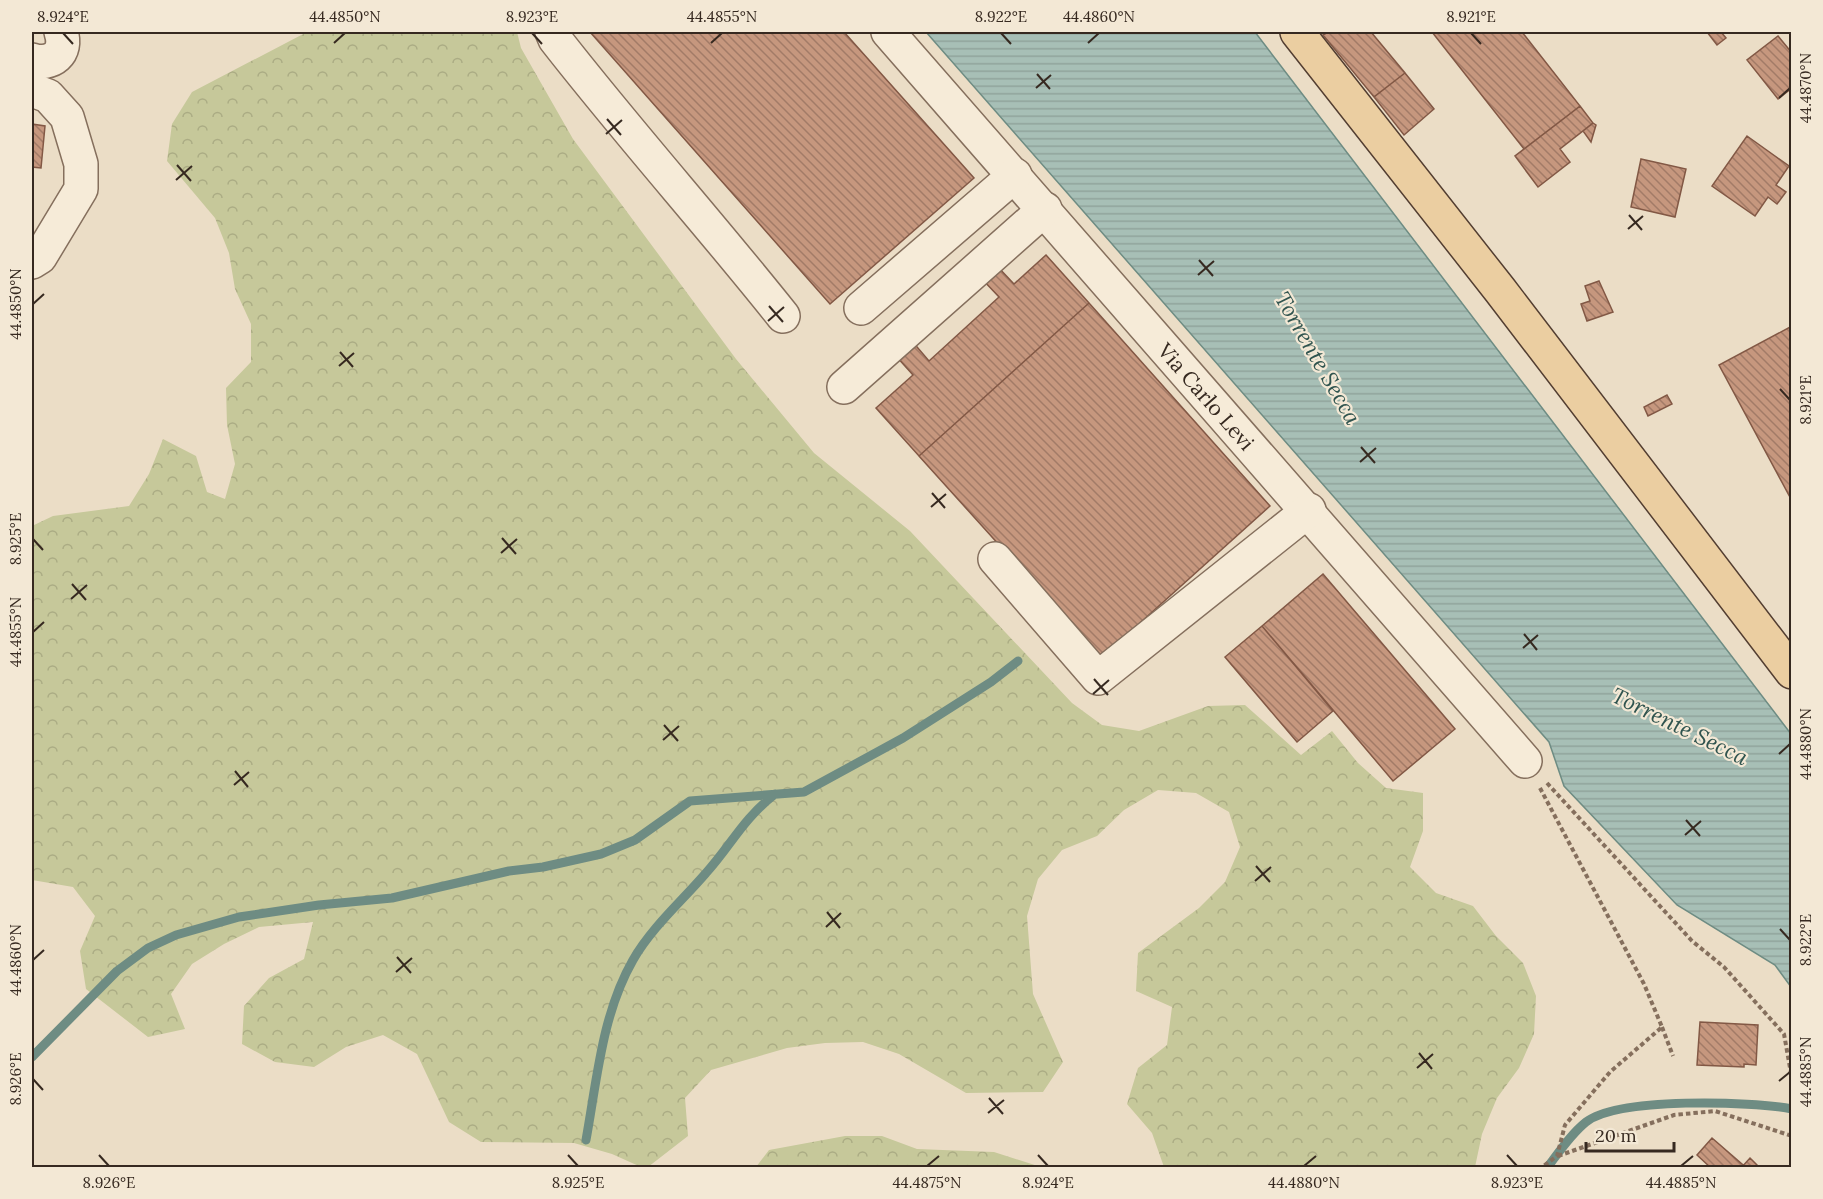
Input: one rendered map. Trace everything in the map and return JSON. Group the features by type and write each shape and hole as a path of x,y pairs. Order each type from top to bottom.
{"main road":[{"path":"1297,32 1500,290 1791,672"}],"street":[{"path":"32,60 47,63 55,59 63,43 61,32"},
{"path":"552,32 555,39 606,104 710,224 783,316"},
{"name":"Via Carlo Levi","path":"888,32 1309,510 1526,761"},
{"path":"32,90 48,96 67,117 76,140 81,172 81,189 75,201 40,257 32,262"},
{"path":"861,308 1015,175"},
{"path":"844,387 1045,209"},
{"path":"995,559 1098,678 1309,510"}],"path":[{"path":"1526,761 1644,984 1673,1056"},
{"path":"1526,761 1692,941 1724,967 1784,1034 1791,1079"},
{"path":"1557,1156 1565,1125 1610,1072 1662,1027"},
{"path":"1541,1167 1557,1156 1674,1115 1715,1111 1791,1136"}],"green space":[{"path":"307,32 517,32 521,48 573,139 736,359 814,453 910,531 1072,703 1102,725 1139,731 1208,706 1245,705 1301,755 1332,731 1358,763 1386,788 1423,793 1423,831 1410,867 1436,893 1473,906 1496,936 1523,963 1536,996 1534,1034 1519,1068 1497,1098 1482,1134 1475,1167 1164,1167 1152,1133 1127,1104 1138,1068 1167,1045 1172,1007 1136,991 1138,953 1199,908 1225,882 1240,847 1229,812 1196,793 1158,790 1124,810 1097,836 1062,850 1038,879 1027,916 1033,994 1063,1062 1043,1092 966,1093 899,1054 863,1042 825,1043 787,1048 711,1070 685,1098 688,1136 648,1167 641,1167 612,1154 574,1143 481,1142 449,1122 417,1054 383,1035 346,1047 314,1067 275,1062 242,1044 244,1006 269,978 304,959 313,922 259,927 224,944 192,964 171,994 185,1029 148,1037 86,989 80,951 95,916 73,887 32,880 32,526 53,516 129,506 149,474 163,439 196,456 207,492 225,499 235,464 227,425 226,388 251,362 251,324 235,289 229,253 215,218 167,161 172,124 192,92"},
{"path":"845,1136 882,1136 917,1149 994,1152 1041,1167 756,1167 769,1150"}],"water":[{"name":"Torrente Secca","path":"926,32 1255,32 1791,734 1791,987 1775,965 1677,905 1564,786 1549,742"}],"building":[{"path":"590,32 844,32 974,178 830,304"},
{"path":"1328,32 1371,32 1405,73 1374,97 1323,35"},
{"path":"1432,32 1522,32 1580,106 1524,149"},
{"path":"1707,32 1721,32 1726,38 1717,45"},
{"path":"1778,36 1792,53 1792,88 1778,99 1747,60"},
{"path":"1405,73 1434,109 1404,135 1374,97"},
{"path":"1580,106 1593,123 1560,149 1570,162 1538,187 1515,156"},
{"path":"1593,123 1596,125 1591,142 1583,131"},
{"path":"32,124 45,126 41,168 32,167"},
{"path":"1747,136 1789,166 1776,185 1786,192 1777,204 1768,197 1755,216 1712,186"},
{"path":"1641,159 1686,169 1675,217 1631,207"},
{"path":"1046,255 1089,303 919,456 876,408 913,375 896,356 912,341 929,361 999,297 983,280 998,267 1014,284"},
{"path":"1599,281 1613,312 1587,321 1581,304 1590,301 1585,286"},
{"path":"1089,303 1270,506 1101,658 919,456"},
{"path":"1792,326 1792,501 1719,365"},
{"path":"1667,395 1672,404 1648,416 1644,407"},
{"path":"1323,574 1455,729 1393,781 1262,626"},
{"path":"1262,626 1333,711 1297,742 1225,657"},
{"path":"1700,1022 1758,1025 1756,1065 1744,1064 1744,1067 1697,1065"},
{"path":"1712,1138 1743,1165 1741,1168 1711,1168 1697,1155"},
{"path":"1750,1158 1760,1168 1741,1168"}],"waterway":[{"path":"32,1057 117,971 148,948 176,935 239,917 319,905 392,898 509,871 543,867 601,854 635,840 690,801 804,792 903,738 991,682 1018,661"},
{"path":"586,1140 607,1025 614,1002 633,960 658,925 706,873 746,823 775,794"},
{"path":"1547,1168 1586,1122 1602,1114 1626,1108 1717,1103 1792,1109"}]}
